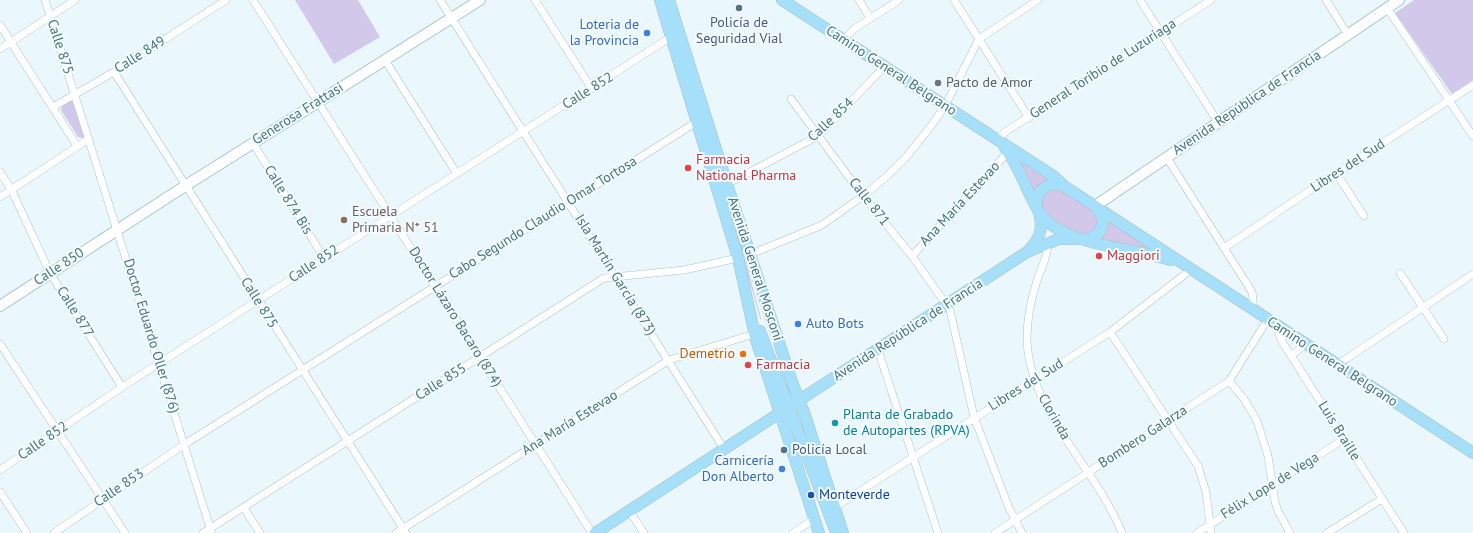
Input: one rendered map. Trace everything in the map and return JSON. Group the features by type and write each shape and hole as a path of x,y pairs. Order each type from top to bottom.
{"main road":[{"name":"Generosa Frattasi","path":"117,229 480,0"},
{"name":"Avenida General Mosconi","path":"660,0 698,121 738,258 754,334 819,533"},
{"name":"Avenida General Mosconi","path":"669,0 727,184 843,533"},
{"name":"Camino General Belgrano","path":"782,0 1052,175 1064,186 1473,453"},
{"name":"Avenida República de Francia","path":"1097,207 1218,122 1399,0"},
{"name":"Camino General Belgrano","path":"999,141 1017,167 1038,210 1054,225 1081,239 1164,258 1192,269"},
{"path":"1038,210 1037,195 1042,188 1052,185 1064,186"},
{"path":"1081,239 1095,237 1101,230 1102,217 1097,207"},
{"name":"Avenida República de Francia","path":"1027,252 1040,236 1041,224 1038,210"},
{"name":"Calle 850","path":"0,306 117,229"},
{"name":"Avenida República de Francia","path":"594,533 630,512 724,449 1027,252 1065,238 1081,239"},
{"path":"738,258 758,325 836,533"}],"street":[{"name":"Calle 875","path":"45,0 90,139"},
{"path":"0,49 10,41 75,0"},
{"name":"Calle 849","path":"53,107 114,72 226,0"},
{"name":"Doctor Lázaro Bacaro (874)","path":"253,0 594,533"},
{"name":"Isla Martín García (873)","path":"440,0 616,276 724,449"},
{"path":"535,0 592,89"},
{"path":"859,0 870,18"},
{"path":"843,40 854,29 899,0"},
{"path":"954,0 1029,118"},
{"path":"751,254 810,231 863,196 908,155 923,137 945,106 979,39 1038,0"},
{"path":"1140,0 1218,122"},
{"name":"General Toribio de Luzuriaga","path":"999,141 1005,132 1211,0"},
{"path":"1326,0 1348,35"},
{"path":"1387,8 1473,136"},
{"path":"0,25 77,146"},
{"name":"Calle 852","path":"0,470 159,363 592,89 671,37"},
{"path":"385,60 457,174"},
{"name":"Calle 854","path":"727,184 806,144 818,136 884,67"},
{"name":"Calle 875","path":"114,72 404,531"},
{"name":"Libres del Sud","path":"1224,248 1336,173 1473,85"},
{"name":"Calle 871","path":"791,99 863,196 912,256 947,304 952,314 974,417 1015,520 1022,533"},
{"name":"Cabo Segundo Claudio Omar Tortosa","path":"185,444 698,121"},
{"path":"0,197 90,139"},
{"name":"Doctor Eduardo Oller (876)","path":"90,139 211,531"},
{"name":"Calle 874 Bis","path":"253,143 324,258"},
{"name":"Ana María Estevao","path":"912,256 1008,152"},
{"path":"1167,158 1252,292 1253,298 1251,309"},
{"name":"Calle 877","path":"0,172 11,189 50,273 122,387"},
{"path":"1336,173 1364,216"},
{"name":"Clorinda","path":"1048,243 1048,254 1036,282 1028,320 1027,338 1034,379 1050,413 1088,473 1122,533"},
{"name":"Calle 855","path":"203,533 211,531 347,441 604,278 684,270 738,258"},
{"name":"Libres del Sud","path":"835,507 914,458 974,417 1110,332 1192,269"},
{"path":"1400,273 1444,339"},
{"path":"1337,365 1473,274"},
{"name":"Bombero Galarza","path":"995,533 1229,381 1268,319"},
{"name":"Luis Braille","path":"1279,326 1279,334 1291,356 1404,533"},
{"path":"1110,332 1198,466 1204,480 1211,533"},
{"name":"Ana María Estevao","path":"396,533 404,531 536,444 669,360 754,334"},
{"path":"0,344 125,533"},
{"path":"1291,356 1306,344"},
{"path":"878,350 938,533"},
{"path":"1229,381 1244,399 1257,421 1268,456 1272,485 1278,511 1290,533"},
{"name":"Félix Lope de Vega","path":"1197,533 1344,439"},
{"name":"Calle 853","path":"54,533 185,444"},
{"path":"0,492 27,533"},
{"path":"1327,533 1382,499"},
{"path":"244,508 260,533"},
{"path":"630,512 644,533"},
{"path":"793,533 814,519"}],"shaded area":[{"path":"295,0 358,0 380,37 334,64"},
{"path":"1414,0 1473,0 1473,80 1452,94 1395,13"},
{"path":"71,100 74,101 85,137 83,138 78,137 61,110 62,106"},
{"path":"712,151 744,255 761,321"},
{"path":"1020,159 1052,180 1036,195 1019,162"},
{"path":"1058,188 1097,212 1100,220 1092,236 1069,231 1043,211 1039,199 1044,192"},
{"path":"1106,218 1150,248 1149,251 1095,240"}],"place":[{"name":"Policía de Seguridad Vial","path":"739,8"},
{"name":"Loteria de la Provincia","path":"647,33"},
{"name":"Pacto de Amor","path":"938,83"},
{"name":"Farmacia National Pharma","path":"688,168"},
{"name":"Escuela Primaria N* 51","path":"344,220"},
{"name":"Maggiori","path":"1099,256"},
{"name":"Auto Bots","path":"798,324"},
{"name":"Demetrio","path":"743,354"},
{"name":"Farmacia","path":"748,365"},
{"name":"Planta de Grabado de Autopartes (RPVA)","path":"835,423"},
{"name":"Policía Local","path":"784,450"},
{"name":"Carnicería Don Alberto","path":"782,469"},
{"name":"Monteverde","path":"811,495"}]}
